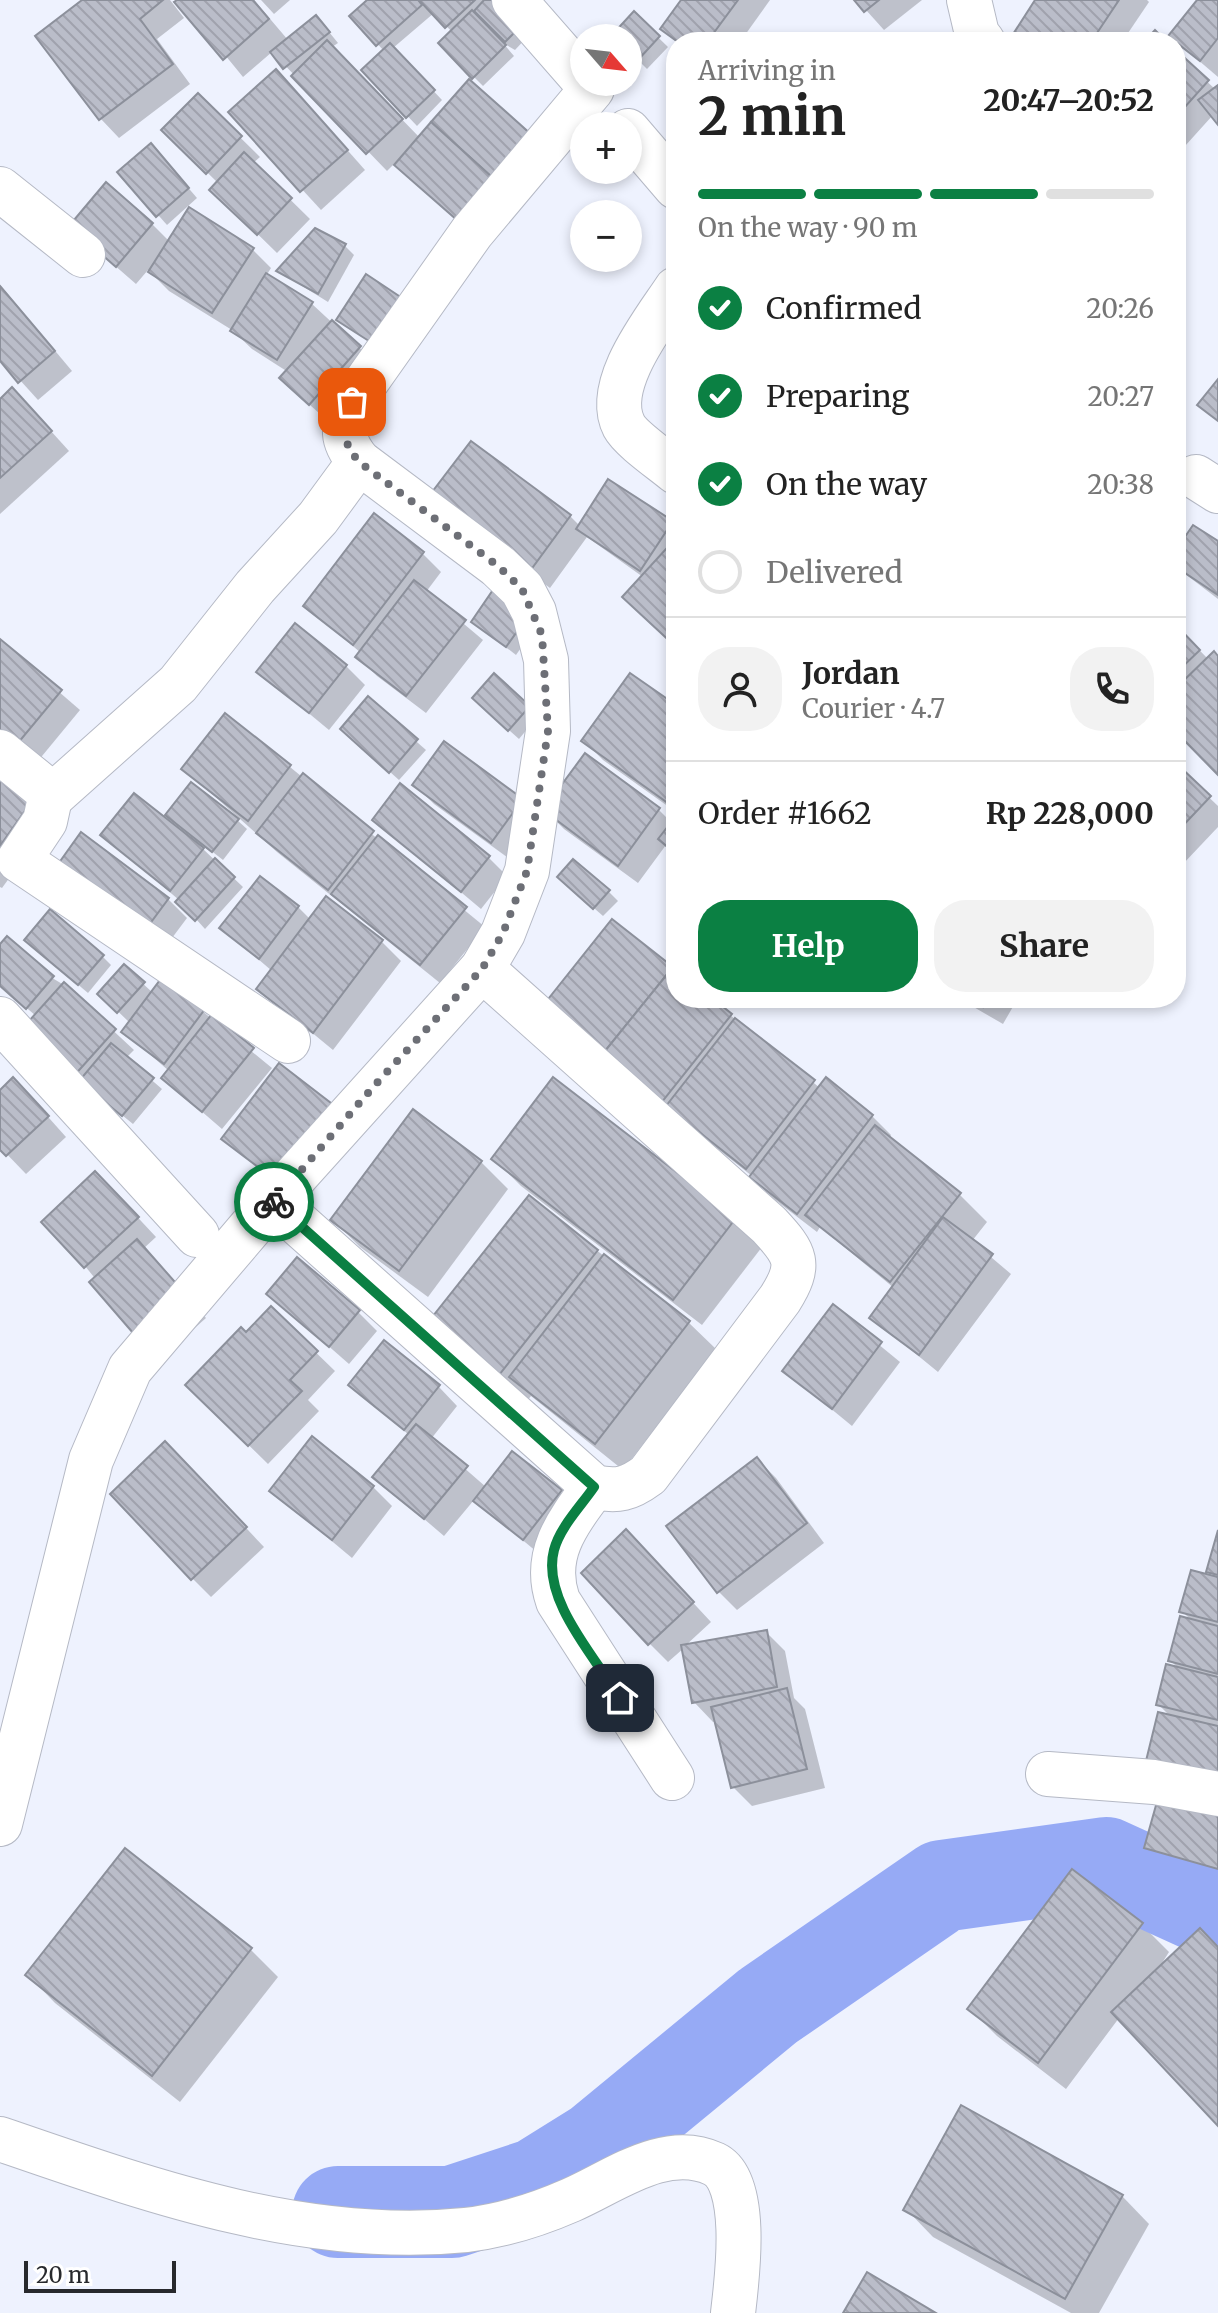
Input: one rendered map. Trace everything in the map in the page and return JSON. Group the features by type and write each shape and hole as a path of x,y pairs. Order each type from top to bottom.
{"street":[{"path":"514,0 570,64"},
{"path":"969,0 977,32"},
{"path":"0,1824 91,1460 130,1369 273,1201 482,969 503,933 527,871 548,731 542,635 522,589 498,566 359,462 345,445 345,424 352,402 472,232 579,96"},
{"path":"598,96 612,112"},
{"path":"642,147 666,175"},
{"path":"0,189 83,255"},
{"path":"666,304 632,354 619,403 625,427 666,463"},
{"path":"288,1041 10,872 45,821 50,798 178,684 255,587 318,518 359,462"},
{"path":"0,752 43,787 50,798"},
{"path":"273,1201 594,1487 613,1491 631,1488 648,1475 780,1299 791,1280 795,1263 789,1247 769,1225 482,969"},
{"path":"0,1019 197,1235"},
{"path":"594,1487 554,1549 551,1583 558,1601 672,1778"},
{"path":"1048,1774 1099,1776 1218,1794"},
{"path":"0,2139 238,2213 306,2228 377,2234 472,2229 521,2218 572,2200 649,2162 685,2159 715,2164 734,2184 739,2259 733,2313"}],"building":[{"path":"82,0 163,0 140,19 173,64 99,120 35,36"},
{"path":"253,0 269,19 223,60 174,2"},
{"path":"367,0 418,0 422,5 376,46 349,16"},
{"path":"419,0 475,0 445,28"},
{"path":"484,0 497,0 522,25 505,42 474,11"},
{"path":"681,0 738,0 714,32 666,33 660,29"},
{"path":"854,0 879,0 864,12"},
{"path":"1035,0 1119,0 1098,32 1014,32"},
{"path":"1197,0 1218,0 1218,38 1200,61 1186,50 1186,32 1171,32"},
{"path":"472,10 506,45 472,79 438,43"},
{"path":"634,11 660,36 642,56 642,24 622,24"},
{"path":"316,15 330,32 283,69 270,52"},
{"path":"327,40 403,119 366,154 291,76"},
{"path":"390,43 435,90 406,118 361,70"},
{"path":"1186,59 1209,80 1186,106"},
{"path":"276,69 348,150 300,192 228,112"},
{"path":"469,79 532,135 493,178 431,122"},
{"path":"1218,85 1218,125 1198,100"},
{"path":"198,93 242,136 206,174 161,130"},
{"path":"431,122 493,178 457,220 394,165"},
{"path":"151,143 189,188 156,217 117,172"},
{"path":"244,152 292,198 257,235 209,190"},
{"path":"106,182 153,223 116,267 69,226"},
{"path":"189,207 254,248 212,313 148,272"},
{"path":"315,228 346,244 318,294 276,271"},
{"path":"266,273 313,302 277,360 230,331"},
{"path":"366,274 402,298 372,343 336,320"},
{"path":"0,286 55,351 18,383 0,361"},
{"path":"332,320 361,346 309,405 279,378"},
{"path":"1218,379 1218,421 1197,405"},
{"path":"12,387 52,431 0,478 0,399"},
{"path":"471,441 571,515 530,571 429,496"},
{"path":"608,479 666,516 666,532 640,571 576,529"},
{"path":"374,513 424,552 353,645 303,606"},
{"path":"1193,525 1218,541 1218,595 1186,574 1186,535"},
{"path":"666,549 666,638 622,597"},
{"path":"414,580 466,620 406,696 355,657"},
{"path":"495,587 531,612 506,647 471,622"},
{"path":"295,623 347,665 309,713 256,672"},
{"path":"1186,635 1200,650 1186,663"},
{"path":"0,639 62,690 13,749 0,738"},
{"path":"1214,651 1218,656 1218,775 1186,742 1186,678"},
{"path":"494,673 530,706 508,731 472,698"},
{"path":"630,673 666,698 666,802 581,741"},
{"path":"368,696 418,739 389,773 340,729"},
{"path":"225,713 291,765 248,821 181,769"},
{"path":"444,741 523,799 491,843 412,785"},
{"path":"585,753 660,808 618,866 543,810"},
{"path":"1186,772 1211,796 1186,822"},
{"path":"303,773 374,831 328,890 256,833"},
{"path":"0,774 34,798 0,846"},
{"path":"191,782 239,819 212,852 165,815"},
{"path":"400,783 490,856 461,892 372,820"},
{"path":"134,793 204,848 170,891 100,835"},
{"path":"666,829 666,846 658,839"},
{"path":"81,832 169,898 143,933 56,867"},
{"path":"378,835 467,907 420,965 331,894"},
{"path":"215,858 235,877 195,921 175,902"},
{"path":"573,859 610,890 593,909 557,877"},
{"path":"260,876 299,906 259,959 219,928"},
{"path":"326,896 383,940 313,1033 256,989"},
{"path":"50,909 104,955 78,985 24,940"},
{"path":"612,919 666,961 666,976 601,1056 541,1008"},
{"path":"7,936 54,976 26,1009 0,986 0,944"},
{"path":"124,964 145,982 117,1013 97,994"},
{"path":"163,976 205,1009 164,1064 121,1032"},
{"path":"666,976 666,1008 724,1008 732,1014 661,1103 601,1056"},
{"path":"64,982 116,1029 72,1078 20,1031"},
{"path":"212,1014 254,1048 202,1112 161,1078"},
{"path":"735,1018 815,1080 746,1169 666,1106"},
{"path":"111,1043 154,1078 122,1116 79,1081"},
{"path":"279,1063 340,1110 283,1186 221,1139"},
{"path":"13,1077 49,1116 6,1156 0,1150 0,1090"},
{"path":"553,1077 736,1218 673,1300 491,1159"},
{"path":"826,1077 873,1115 797,1214 749,1177"},
{"path":"413,1109 482,1161 399,1271 330,1220"},
{"path":"875,1125 961,1193 890,1282 805,1215"},
{"path":"95,1171 139,1217 84,1268 41,1222"},
{"path":"529,1195 598,1250 499,1375 429,1321"},
{"path":"943,1217 993,1254 919,1355 869,1318"},
{"path":"137,1239 189,1298 140,1341 89,1282"},
{"path":"604,1254 690,1321 595,1444 509,1377"},
{"path":"297,1257 360,1310 329,1347 266,1294"},
{"path":"833,1304 882,1342 832,1409 782,1371"},
{"path":"271,1306 318,1351 290,1380 302,1391 248,1446 185,1385 241,1327 246,1332"},
{"path":"384,1340 440,1385 404,1430 348,1385"},
{"path":"416,1424 468,1466 424,1519 372,1477"},
{"path":"312,1436 374,1486 332,1540 269,1491"},
{"path":"165,1441 247,1527 191,1580 110,1494"},
{"path":"512,1451 562,1490 523,1540 473,1501"},
{"path":"757,1457 807,1523 717,1593 666,1526"},
{"path":"626,1529 694,1602 648,1645 581,1573"},
{"path":"1218,1530 1218,1575 1206,1572"},
{"path":"1191,1570 1218,1577 1218,1622 1179,1612"},
{"path":"1180,1616 1218,1626 1218,1674 1168,1661"},
{"path":"767,1630 777,1687 692,1703 681,1645"},
{"path":"1166,1664 1218,1677 1218,1720 1156,1705"},
{"path":"787,1688 807,1769 731,1788 711,1707"},
{"path":"1158,1712 1218,1726 1218,1782 1145,1765"},
{"path":"1160,1791 1218,1807 1218,1869 1144,1848"},
{"path":"125,1848 252,1948 152,2076 25,1975"},
{"path":"1072,1869 1143,1923 1038,2063 967,2009"},
{"path":"1200,1928 1218,1947 1218,2126 1111,2012"},
{"path":"961,2105 1123,2195 1065,2299 903,2210"},
{"path":"867,2272 936,2313 843,2313"}],"waterway":[{"path":"338,2212 452,2212 537,2184 598,2146 768,2006 942,1886 1106,1863 1218,1914"}],"way so far":[{"path":"274,1202 374,1086 482,969 503,933 527,871 548,731 546,660 542,635 522,589 498,566 359,462 345,445 345,424 352,402"}],"route":[{"path":"274,1202 594,1487 554,1549 551,1583 558,1601 620,1698"}]}
